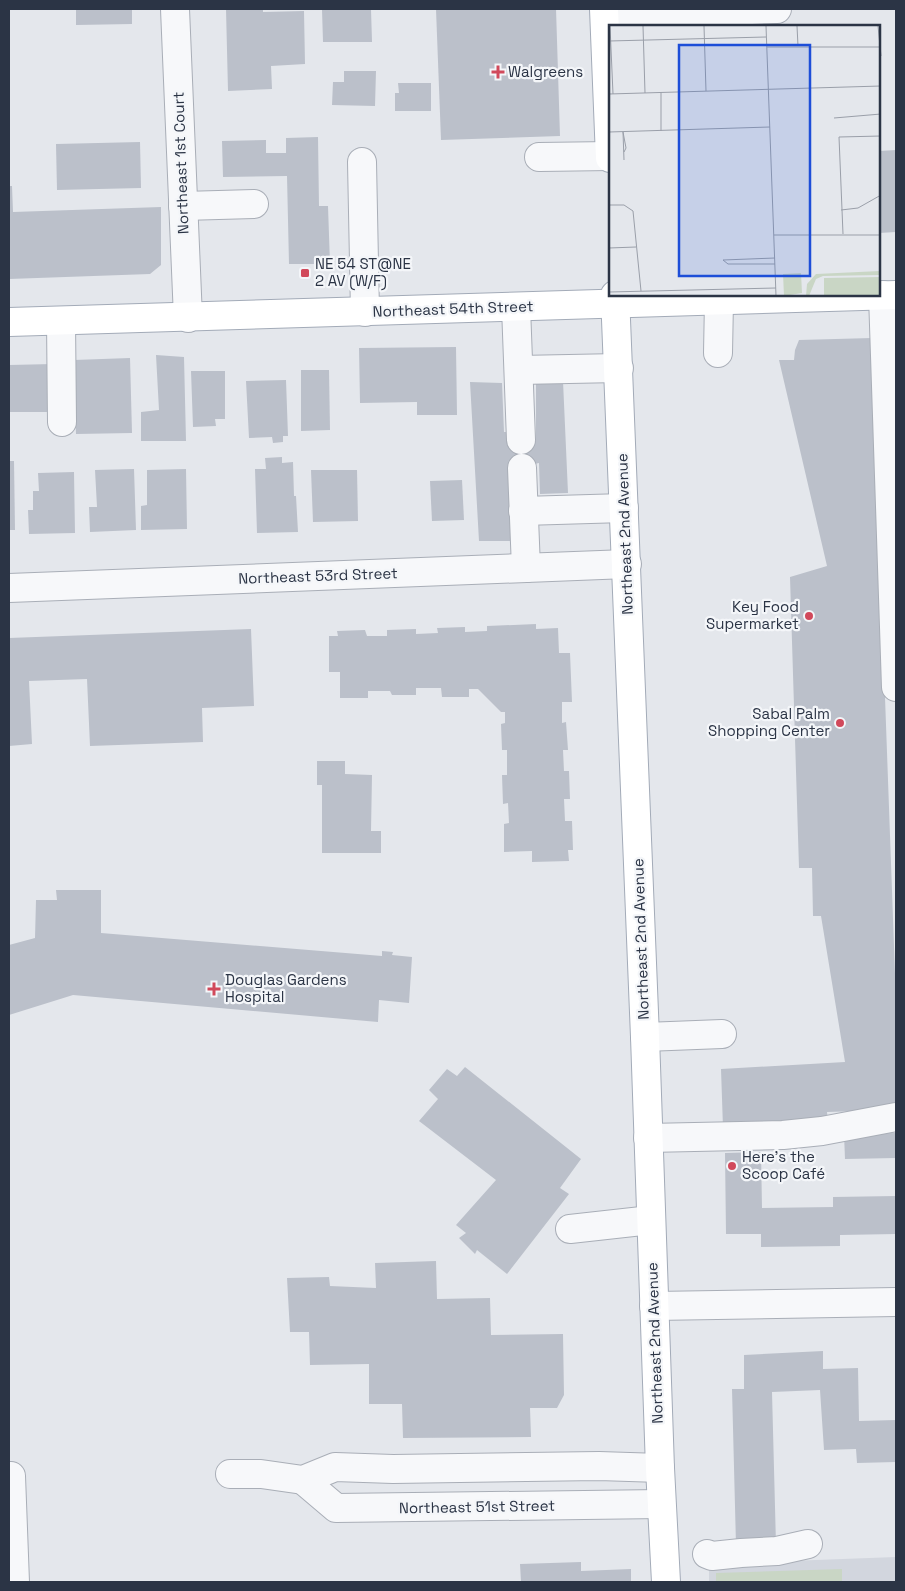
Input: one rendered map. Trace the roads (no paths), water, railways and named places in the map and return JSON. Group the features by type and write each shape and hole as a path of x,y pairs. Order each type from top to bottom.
{"main road":[{"path":"604,12 609,133"},
{"name":"Northeast 54th Street","path":"9,322 516,307 616,300 718,301 861,296"},
{"name":"Northeast 2nd Avenue","path":"616,300 661,1504 666,1582"}],"street":[{"name":"Northeast 1st Court","path":"174,9 188,318"},
{"path":"604,12 776,9"},
{"path":"539,157 609,157"},
{"path":"362,162 365,312"},
{"path":"183,206 254,204"},
{"path":"890,295 896,687"},
{"path":"718,301 718,353"},
{"path":"516,307 521,440"},
{"path":"61,321 62,422"},
{"path":"518,370 619,368"},
{"path":"522,468 526,568"},
{"path":"523,511 624,508"},
{"name":"Northeast 53rd Street","path":"9,588 627,564"},
{"path":"645,1037 722,1034"},
{"path":"648,1138 783,1135 896,1117"},
{"path":"570,1229 651,1220"},
{"path":"654,1306 896,1302"},
{"path":"230,1474 261,1474 303,1480 335,1467 393,1469 599,1466 660,1468"},
{"path":"393,1469 393,1508"},
{"path":"11,1476 15,1582"},
{"name":"Northeast 51st Street","path":"303,1480 336,1508 661,1504"},
{"path":"706,1554 712,1556 777,1551 808,1544"}],"place":[{"name":"Walgreens","path":"498,72"},
{"name":"NE 54 ST@NE 2 AV (W/F)","path":"305,273"},
{"name":"Key Food Supermarket","path":"809,616"},
{"name":"Sabal Palm Shopping Center","path":"840,723"},
{"name":"Douglas Gardens Hospital","path":"214,989"},
{"name":"Here's the Scoop Café","path":"732,1166"}]}
